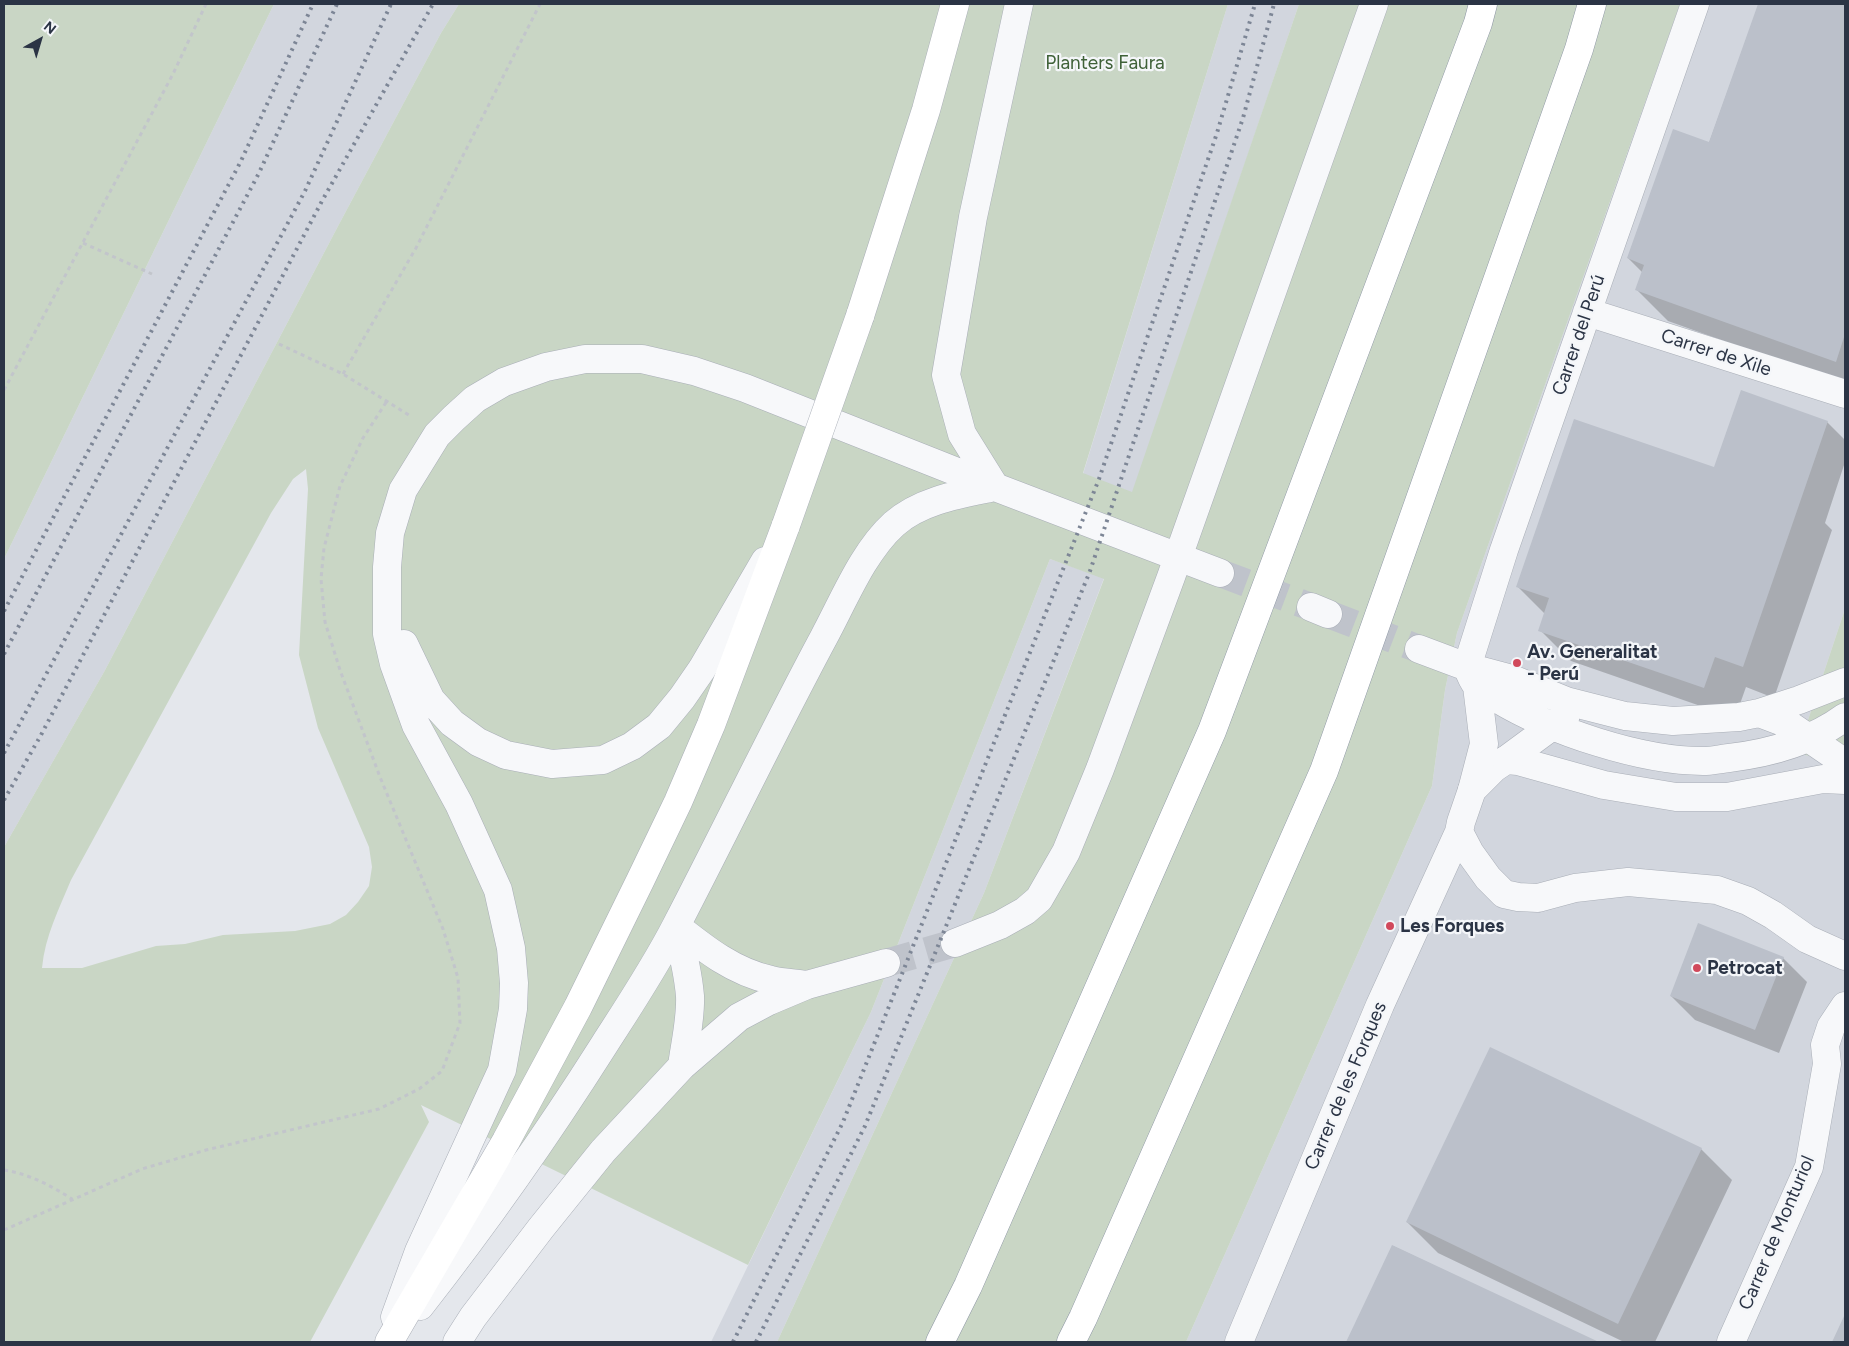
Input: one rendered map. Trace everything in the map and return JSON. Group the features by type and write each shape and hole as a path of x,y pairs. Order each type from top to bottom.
{"main road":[{"path":"389,1342 511,1133 578,1007 678,802 786,525 860,316 926,110 955,4"},
{"path":"940,1342 968,1286 1212,731 1478,23 1483,4"},
{"path":"1071,1342 1324,771 1579,49 1592,4"}],"street":[{"path":"995,487 962,434 946,375 973,217 1019,4"},
{"path":"955,943 1000,925 1025,911 1039,899 1066,852 1100,769 1178,556 1374,4"},
{"name":"Carrer del Perú","path":"1472,677 1504,550 1695,4"},
{"name":"Carrer de Xile","path":"1587,312 1845,394"},
{"path":"389,1342 419,1251 502,1070 513,1010 514,983 508,933 498,890 459,804 416,725 394,664 387,634 386,598 390,533 403,490 437,435 475,399 504,382 546,366 585,359 642,359 694,371 745,388 995,487 1220,573"},
{"path":"389,1342 459,1257 526,1162 658,960 817,649 869,552 894,523 913,511 946,498 995,487"},
{"path":"386,598 408,654 431,700 452,723 471,738 506,755 552,764 602,760 632,746 659,726 682,698 702,669 786,525"},
{"path":"1420,649 1472,677 1510,706 1552,726 1621,749 1672,759 1704,762 1747,756 1789,746 1832,727 1845,717"},
{"path":"1472,677 1512,679 1566,701 1625,716 1673,721 1740,717 1758,713 1799,700 1845,682"},
{"path":"1472,677 1484,744 1472,790"},
{"path":"1758,713 1788,724 1845,763"},
{"name":"Carrer de les Forques","path":"1239,1342 1380,1005 1459,832 1472,790 1494,768 1559,720 1570,718 1646,731 1667,727 1673,721"},
{"path":"1506,760 1518,761 1604,785 1676,797 1727,798 1823,779 1845,780"},
{"path":"1459,832 1470,854 1488,878 1504,894 1538,898 1575,888 1628,882 1717,890 1748,901 1773,915 1807,939 1845,956"},
{"path":"676,926 702,947 736,968 770,980 807,985"},
{"path":"676,926 684,958 690,996 682,1066"},
{"path":"457,1342 484,1302 603,1151 682,1066 739,1016 807,985 886,963"},
{"name":"Carrer de Monturiol","path":"1731,1342 1809,1167 1836,1055 1825,1045 1831,1027 1845,1006"}],"path":[{"path":"4,390 173,74 206,4"},
{"path":"343,374 416,248 540,4"},
{"path":"83,243 152,274"},
{"path":"4,1230 142,1170 206,1150 379,1109 419,1089 442,1071 460,1023 458,978 443,929 380,776 340,670 326,622 321,579 324,548 340,486 363,438 387,400 343,374 279,344"},
{"path":"4,1170 29,1176 72,1199"}],"shaded area":[{"path":"274,4 459,4 441,33 337,228 104,672 4,847 4,559"},
{"path":"1228,4 1299,4 1133,493 1083,474"},
{"path":"1680,4 1845,4 1845,609 1797,753 1845,765 1845,1342 1186,1342 1432,786 1445,690 1457,633"},
{"path":"1050,559 1104,578 984,893 777,1342 711,1342 871,1012"}],"green space":[{"path":"4,4 274,4 4,559"},
{"name":"Planters Faura","path":"459,4 1228,4 1083,473 1132,492 1299,4 1680,4 1457,633 1445,690 1432,786 1186,1342 777,1342 984,893 1104,579 1050,559 871,1012 748,1265 421,1105 429,1122 310,1342 4,1342 4,847 104,672 441,33","holes":["306,469 308,489 299,655 318,728 369,847 372,867 369,886 346,915 330,924 295,931 223,935 185,944 156,946 82,968 42,968 49,934 71,880 271,513 293,479"]},
{"path":"1845,609 1845,765 1797,753"}],"building":[{"path":"1758,4 1845,4 1845,334 1836,362 1635,290 1644,265 1627,258 1673,129 1709,142"},
{"path":"1741,390 1828,421 1743,667 1715,657 1704,688 1538,631 1549,598 1516,587 1574,419 1714,467"},
{"path":"1698,923 1784,957 1755,1030 1670,996"},
{"path":"1490,1047 1702,1148 1618,1324 1406,1222"},
{"path":"1392,1245 1599,1342 1346,1342"},
{"path":"1845,1314 1845,1342 1832,1342"}],"tunnel":[{"path":"1220,573 1311,607"},
{"path":"1328,614 1419,649"},
{"path":"886,963 955,943"}],"railway":[{"path":"4,611 241,161 313,4"},
{"path":"4,654 259,173 337,4"},
{"path":"4,753 305,191 391,4"},
{"path":"4,800 41,735 322,201 433,4"},
{"path":"733,1342 843,1122 1099,479 1217,133 1255,4"},
{"path":"756,1342 865,1126 1090,571 1243,118 1274,4"}],"place":[{"name":"Av. Generalitat - Perú","path":"1517,663"},
{"name":"Les Forques","path":"1390,926"},
{"name":"Petrocat","path":"1697,968"}]}
